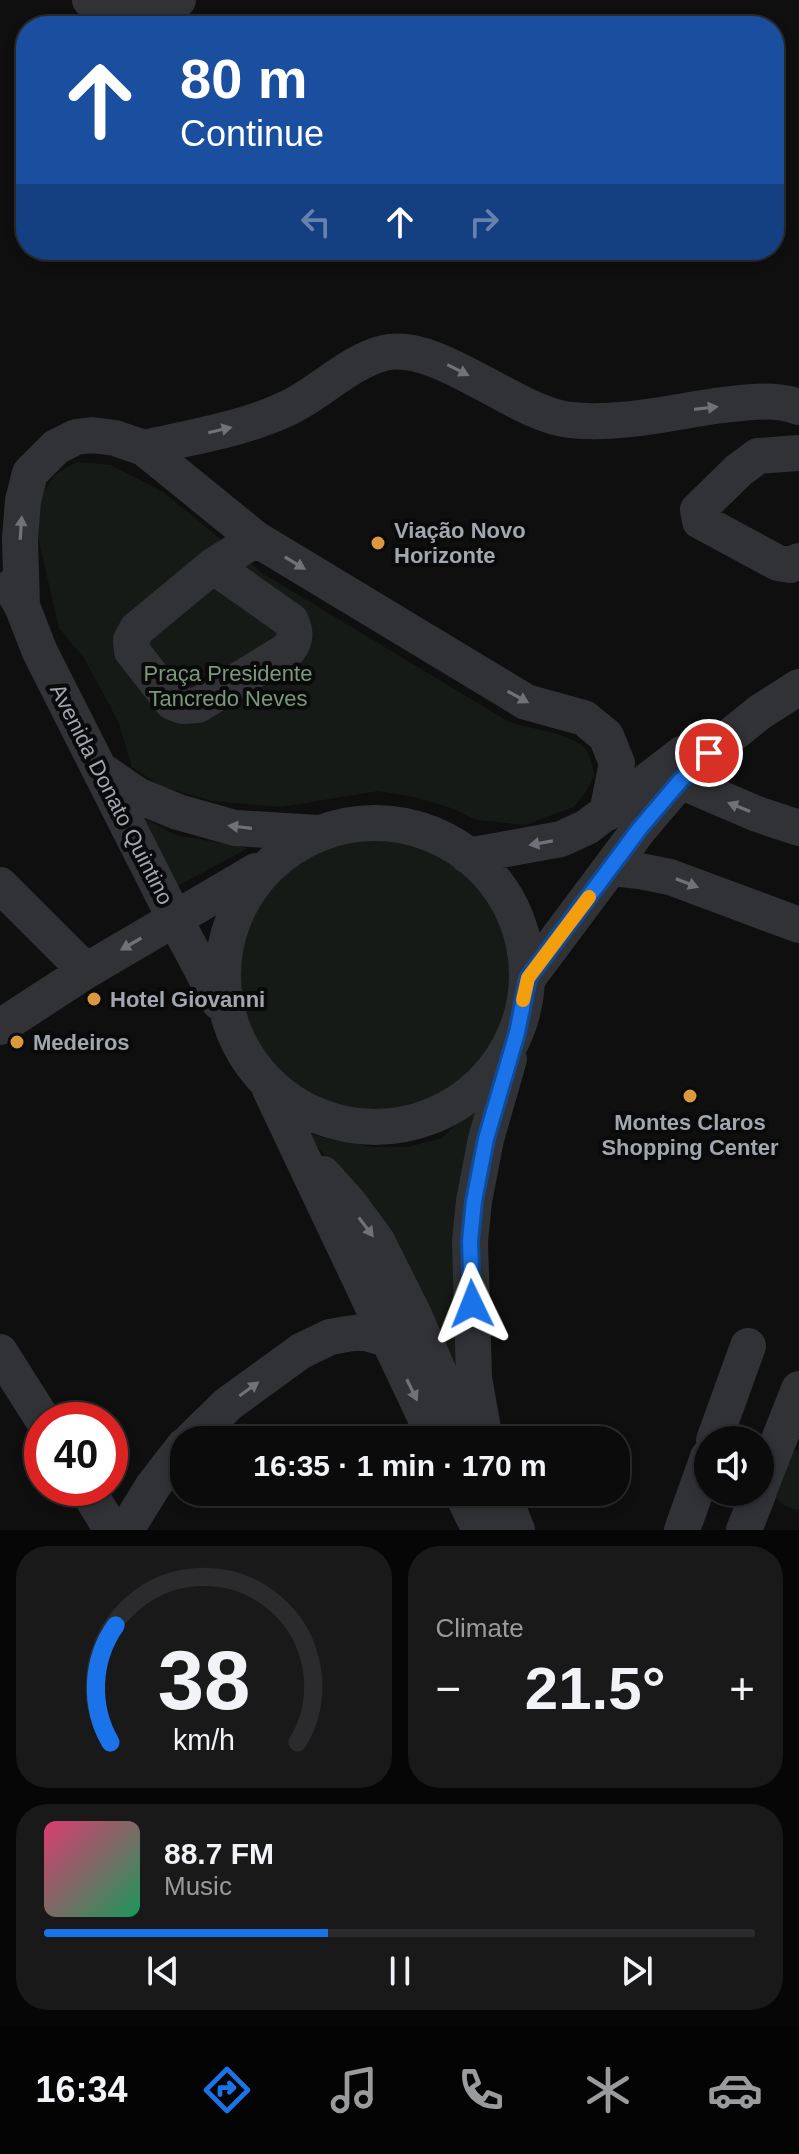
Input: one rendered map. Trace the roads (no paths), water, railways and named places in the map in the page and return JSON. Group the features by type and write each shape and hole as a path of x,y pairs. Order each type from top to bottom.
{"street":[{"path":"91,1 116,14 145,13 178,0"},
{"path":"144,448 240,426 290,407 361,363 385,353 407,351 447,365 529,407 568,420 611,420 755,401 799,407"},
{"path":"755,401 758,456"},
{"path":"22,606 20,539 23,501 30,473 56,447 76,437 92,435 115,438 144,448 256,539 526,702 584,718 606,736 617,763 607,813"},
{"path":"799,453 758,456 698,510 700,521 778,563 790,565 799,561"},
{"path":"213,566 256,539"},
{"name":"Avenida Donato Quintino","path":"0,567 22,606 40,652 99,769 228,1018"},
{"path":"468,856 561,839 587,827 740,707 799,669"},
{"path":"528,978 640,828 680,781 750,720 799,687"},
{"path":"99,769 137,795 178,812 235,828 318,833"},
{"path":"680,781 757,814 799,828"},
{"path":"0,1027 86,971 318,833 355,824 396,825 422,831 468,856 501,890 521,932 528,978 517,1033 486,1139 474,1201 470,1241 474,1378 483,1426"},
{"path":"271,862 237,907 222,961 228,1018 243,1053 267,1083 429,1426"},
{"path":"611,868 670,877 792,923"},
{"path":"0,885 86,971"},
{"path":"267,1083 308,1112 355,1127 405,1125 452,1107 479,1088 501,1062 517,1033"},
{"path":"298,1146 349,1203 377,1241 443,1382 454,1426"},
{"path":"205,1426 228,1404 301,1351 330,1337 362,1332 387,1339"},
{"path":"719,1426 748,1346"},
{"path":"0,1352 32,1402"},
{"path":"774,1452 799,1389"},
{"path":"126,1530 170,1464"},
{"path":"682,1530 694,1496"},
{"path":"97,1506 112,1530"},
{"path":"468,1506 480,1530"},
{"path":"475,1506 480,1530"},
{"path":"508,1506 517,1530"},
{"path":"744,1530 753,1506"}],"place":[{"name":"Viação Novo Horizonte","path":"378,543"},
{"name":"Hotel Giovanni","path":"94,999"},
{"name":"Medeiros","path":"17,1042"},
{"name":"Montes Claros Shopping Center","path":"690,1096"}],"park label":[{"name":"Praça Presidente Tancredo Neves","path":"228,686"}]}
